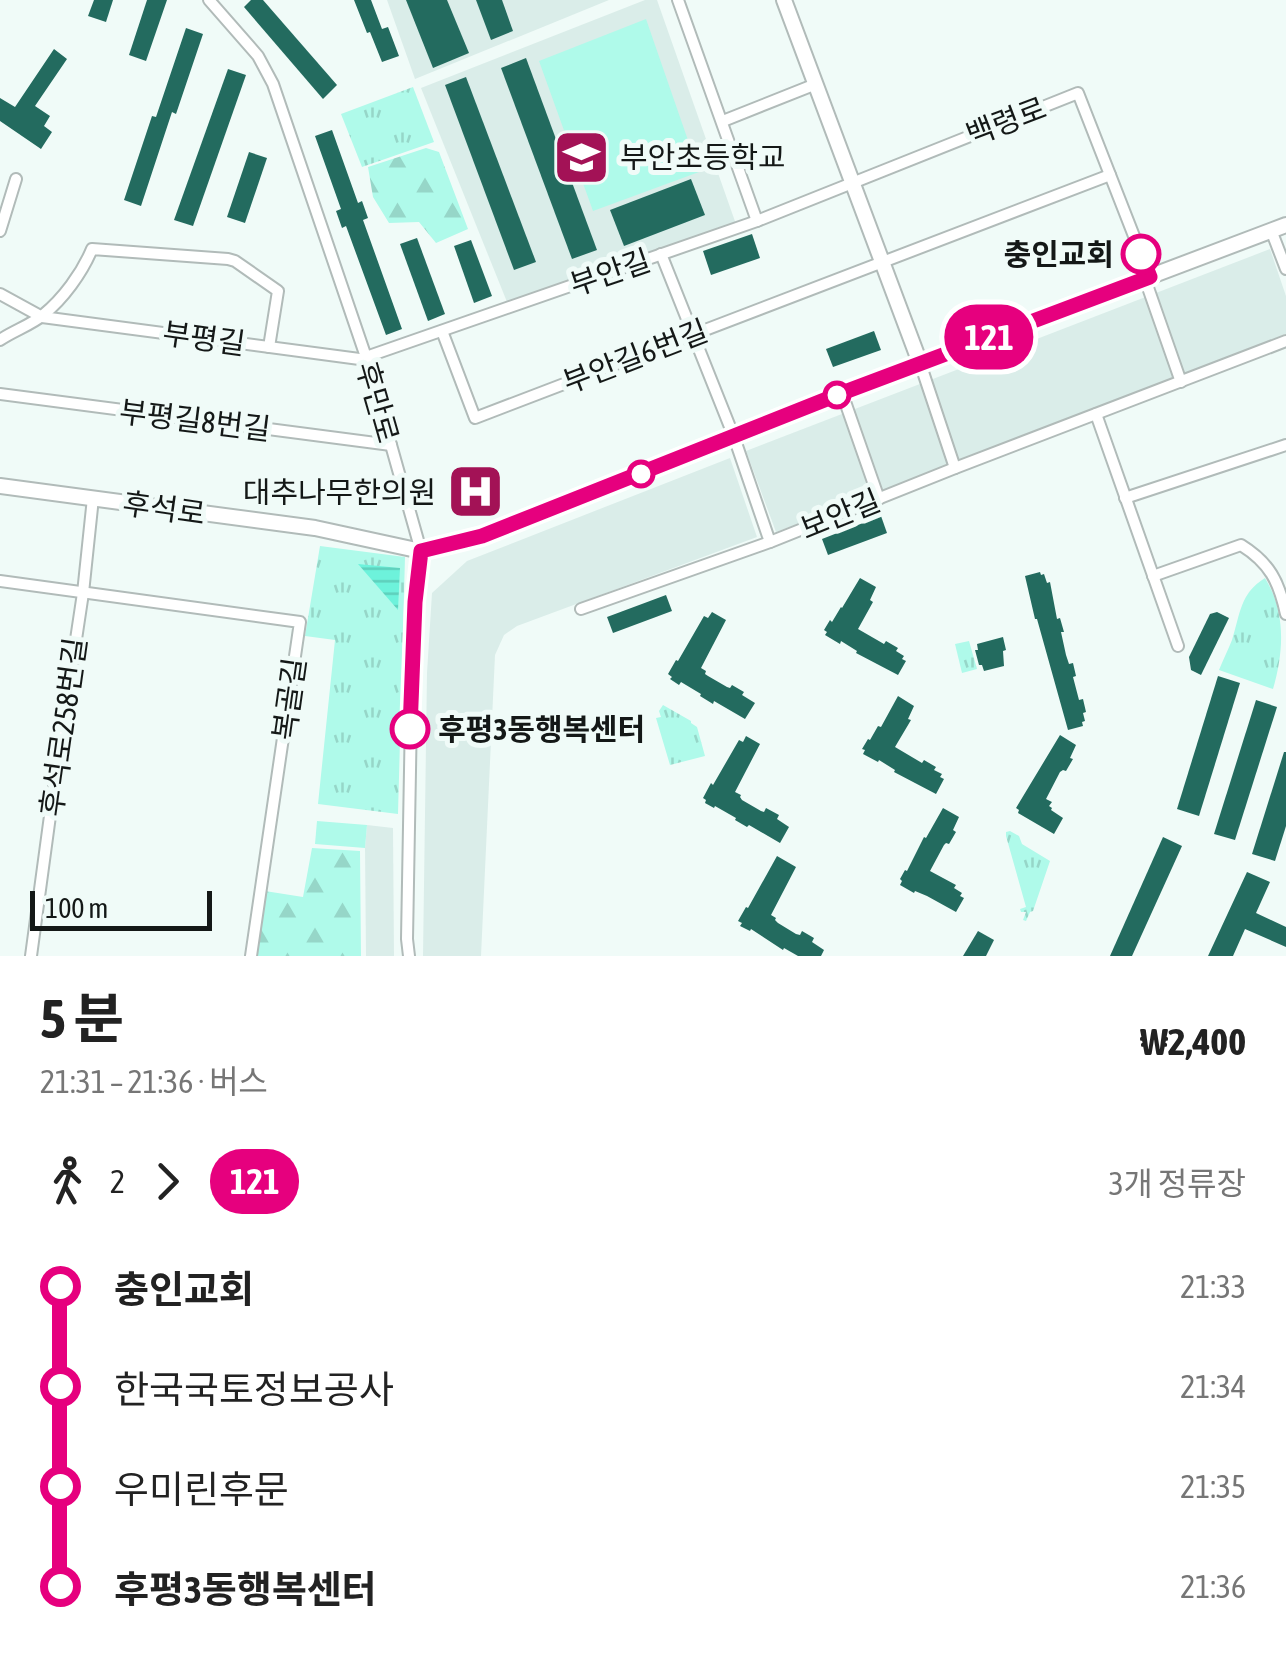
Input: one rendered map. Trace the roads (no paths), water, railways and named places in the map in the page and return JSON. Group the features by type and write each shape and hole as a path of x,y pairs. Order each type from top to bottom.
{"street":[{"name":"후만로","path":"209,0 258,56 273,84 366,359 421,551 412,658 410,956"},
{"path":"678,0 758,220"},
{"path":"784,0 956,468"},
{"path":"723,120 816,84"},
{"name":"백령로","path":"852,182 1078,93 1181,382"},
{"path":"882,263 1110,175"},
{"path":"0,231 16,179"},
{"name":"부안길","path":"366,359 758,220 852,182"},
{"path":"1279,227 1286,269"},
{"name":"후석로","path":"0,486 315,528 421,551 482,536 842,393 1279,227"},
{"path":"0,340 42,316 67,290 92,249 234,261 278,290 269,347"},
{"path":"661,254 734,437 770,542"},
{"name":"부안길6번길","path":"442,332 475,418 882,263"},
{"name":"부평길","path":"0,294 42,316 366,359"},
{"name":"보안길","path":"582,609 770,542 1286,341"},
{"path":"842,393 880,499"},
{"name":"부평길8번길","path":"0,394 391,445"},
{"path":"1096,414 1178,646"},
{"path":"1126,498 1286,445"},
{"name":"후석로258번길","path":"32,956 94,498"},
{"path":"1153,576 1242,546 1261,558 1281,590 1286,614"},
{"name":"복골길","path":"0,581 300,622 251,956"}],"place":[{"name":"부안초등학교","path":"581,157"},
{"name":"충인교회","path":"1141,254"},
{"name":"대추나무한의원","path":"475,492"},
{"name":"후평3동행복센터","path":"410,729"}]}
